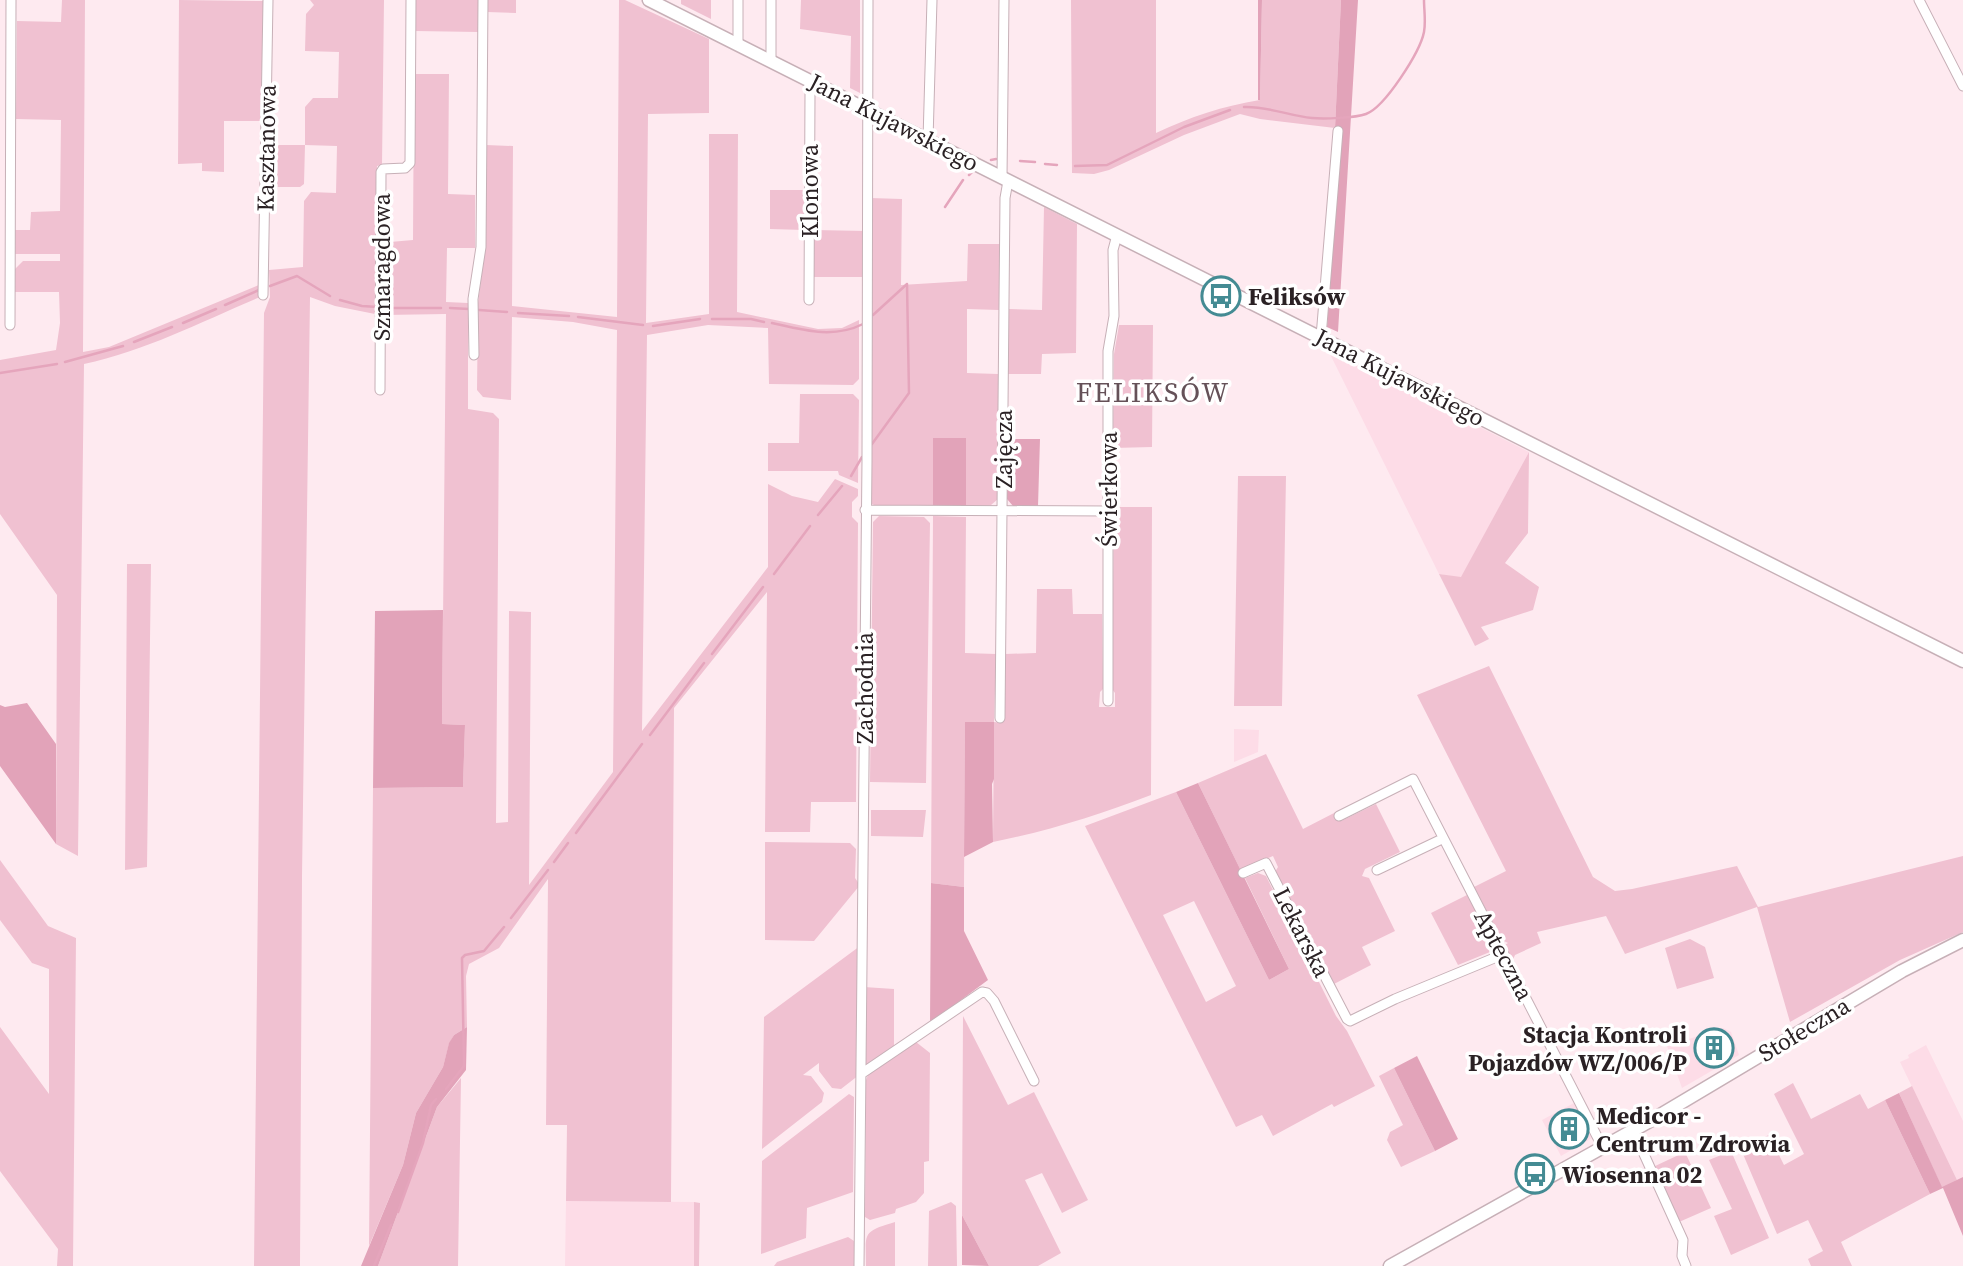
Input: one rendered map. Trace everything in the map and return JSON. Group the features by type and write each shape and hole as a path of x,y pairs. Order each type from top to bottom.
{"main road":[{"name":"Jana Kujawskiego","path":"649,0 1963,661"},
{"name":"Stołeczna","path":"1390,1266 1413,1259 1894,976 1963,940"}],"street":[{"path":"10,325 5,257 11,0"},
{"name":"Kasztanowa","path":"263,295 268,0"},
{"name":"Szmaragdowa","path":"380,390 381,172 383,169 405,168 410,163 411,0"},
{"path":"474,355 473,299 481,247 483,0"},
{"path":"738,0 738,44"},
{"path":"771,0 771,60"},
{"name":"Zachodnia","path":"859,1266 868,0"},
{"path":"928,140 932,0"},
{"name":"Zajęcza","path":"1000,718 1005,198 1004,0"},
{"path":"1919,0 1963,86"},
{"name":"Klonowa","path":"809,300 810,94 813,82"},
{"path":"1321,337 1338,131"},
{"name":"Świerkowa","path":"1108,701 1108,351 1114,316 1113,250 1117,235"},
{"path":"865,510 1108,511"},
{"name":"Apteczna","path":"1339,816 1413,779 1603,1147"},
{"path":"1377,870 1442,839"},
{"name":"Lekarska","path":"1243,873 1266,863 1350,1021 1395,999 1504,954"},
{"path":"861,1074 942,1022 982,992 987,993 994,1001 1034,1081"},
{"path":"1633,1130 1683,1240 1682,1256 1686,1266"}],"shaded area":[{"path":"62,0 85,0 83,352 109,347 259,285 260,297 151,343 84,364 78,856 56,844 57,595 0,514 0,360 56,350 60,323 59,292 15,292 15,269 23,261 60,261 60,254 13,254 15,230 30,230 31,212 60,211 61,120 16,119 17,21 61,22"},
{"path":"179,0 263,1 261,121 224,121 224,172 202,171 202,163 178,164"},
{"path":"310,0 384,0 382,165 377,166 375,314 335,306 310,297 300,1266 254,1266 264,313 270,297 269,270 303,267 304,201 311,192 336,193 337,146 305,145 305,107 313,98 338,98 339,52 305,51 306,14 314,5"},
{"path":"415,0 478,0 478,32 415,31"},
{"path":"487,0 516,0 516,13 487,12"},
{"path":"619,0 625,0 709,39 709,113 648,114 646,323 709,314 709,134 738,134 737,312 818,329 842,328 859,320 859,379 853,385 769,384 768,328 708,325 647,335 642,731 768,567 768,484 792,496 818,502 835,479 858,489 858,496 852,502 852,517 858,523 856,802 811,802 810,832 765,832 767,592 674,708 671,1202 566,1201 567,1125 546,1125 548,879 499,948 469,964 466,976 467,1027 454,1035 443,1067 416,1113 403,1165 369,1246 373,788 463,787 465,725 442,724 446,314 384,315 385,237 390,242 413,240 414,74 449,74 448,194 475,195 475,248 447,248 446,302 468,303 468,409 493,413 499,419 496,823 508,822 509,611 531,612 529,885 613,772 617,330 573,322 512,317 511,400 483,397 477,390 478,303 485,248 486,145 513,146 512,306 617,317"},
{"path":"681,0 711,0 711,19 681,4"},
{"path":"801,0 860,0 860,93 850,88 851,36 800,29"},
{"path":"1071,0 1156,0 1156,133 1207,113 1260,100 1262,0 1341,0 1335,128 1240,114 1184,135 1109,170 1094,174 1072,173"},
{"path":"1258,0 1262,0 1260,100 1258,100"},
{"path":"1341,0 1358,0 1338,332 1327,327 1341,129 1335,128"},
{"path":"271,145 305,145 304,184 300,187 274,187 270,183"},
{"path":"770,190 805,190 804,230 770,229"},
{"path":"870,198 902,199 901,285 967,281 968,244 1000,244 999,310 967,309 967,373 998,374 998,499 991,505 966,505 966,438 933,438 933,505 874,505 868,502"},
{"path":"1044,207 1077,224 1076,353 1042,354 1041,374 1008,374 1009,309 1042,310"},
{"path":"814,230 866,231 864,277 813,277"},
{"path":"1119,325 1153,325 1152,447 1113,448 1114,354"},
{"path":"1328,350 1529,452 1461,578 1439,574"},
{"path":"800,394 853,394 859,400 858,483 839,475 838,471 768,471 768,443 799,443"},
{"path":"933,438 966,438 966,505 933,505"},
{"path":"1008,439 1040,439 1038,506 1013,506 1007,499"},
{"path":"1529,452 1528,533 1505,563 1539,587 1533,610 1481,627 1489,639 1475,646 1439,574 1461,577"},
{"path":"1238,476 1286,476 1282,706 1234,706"},
{"path":"1114,501 1120,507 1152,507 1151,795 1073,822 993,842 994,722 1003,723 1005,654 1036,653 1037,589 1072,589 1073,614 1102,614 1103,689 1100,692 1099,707 1115,707 1115,693 1112,689"},
{"path":"879,516 924,517 930,523 926,783 870,782 873,522"},
{"path":"933,516 966,517 965,653 996,654 994,722 965,722 964,887 931,883"},
{"path":"127,564 151,564 147,867 125,870"},
{"path":"443,610 442,724 465,725 463,787 373,788 375,611"},
{"path":"1489,666 1593,877 1615,891 1737,866 1758,907 1963,856 1963,932 1900,960 1790,1022 1757,907 1625,954 1606,916 1537,932 1541,943 1515,955 1512,962 1503,946 1508,943 1502,940 1474,887 1506,871 1417,695"},
{"path":"27,703 56,744 56,844 0,766 0,705 5,707"},
{"path":"965,722 994,722 994,779 993,842 964,857"},
{"path":"1234,729 1259,730 1258,752 1234,762"},
{"path":"1266,754 1303,829 1336,812 1334,819 1341,821 1376,804 1400,852 1365,869 1362,876 1369,878 1395,931 1362,947 1371,965 1332,985 1275,872 1278,867 1273,856 1240,869 1198,783"},
{"path":"1198,783 1289,969 1269,980 1176,792"},
{"path":"1176,792 1269,980 1289,969 1245,878 1258,873 1266,876 1336,1016 1347,1031 1375,1086 1334,1107 1332,1104 1273,1136 1262,1115 1236,1127 1085,826","holes":["1194,901 1236,986 1206,1002 1163,915"]},
{"path":"871,810 926,810 923,837 871,836"},
{"path":"765,842 850,843 856,849 855,878 860,885 814,941 765,940"},
{"path":"0,860 48,926 76,938 73,1266 57,1266 58,1249 0,1171 0,1027 49,1094 49,969 32,963 0,920"},
{"path":"931,883 964,887 964,931 988,980 930,1023"},
{"path":"1467,895 1493,943 1490,952 1458,965 1431,913"},
{"path":"1690,939 1705,947 1714,978 1677,989 1665,948"},
{"path":"860,946 859,1075 841,1089 832,1088 819,1071 819,1063 803,1075 811,1076 824,1093 822,1102 762,1149 764,1017"},
{"path":"864,987 894,989 894,1049 868,1067 864,1063"},
{"path":"963,1016 1008,1105 1034,1092 1088,1200 1062,1213 1042,1173 1025,1180 1061,1253 1038,1266 989,1266 962,1215"},
{"path":"467,1027 466,1070 437,1107 378,1266 361,1266 403,1165 416,1113 443,1067 449,1043 454,1035"},
{"path":"1723,1028 1731,1032 1739,1055 1682,1088 1667,1046"},
{"path":"916,1042 930,1053 929,1161 924,1162 924,1193 916,1202 896,1209 895,1213 870,1220 865,1217 866,1080 868,1075"},
{"path":"1926,1045 1963,1121 1963,1177 1957,1180 1900,1062"},
{"path":"1417,1056 1458,1139 1435,1151 1394,1068"},
{"path":"1394,1068 1435,1151 1401,1167 1387,1140 1390,1132 1403,1125 1379,1076"},
{"path":"461,1078 458,1266 378,1266 437,1107"},
{"path":"1793,1083 1811,1119 1860,1094 1868,1109 1885,1100 1930,1194 1841,1242 1852,1266 1811,1266 1808,1259 1823,1251 1808,1220 1777,1234 1740,1147 1769,1135 1784,1165 1804,1154 1774,1094"},
{"path":"1912,1086 1957,1180 1942,1188 1899,1093"},
{"path":"1899,1093 1942,1187 1963,1177 1963,1236 1943,1188 1930,1194 1885,1100"},
{"path":"849,1094 854,1097 853,1192 807,1208 806,1238 761,1254 762,1161"},
{"path":"1574,1103 1592,1138 1561,1156 1542,1120"},
{"path":"1731,1151 1769,1238 1731,1255 1714,1216 1732,1209 1709,1160"},
{"path":"1685,1152 1711,1208 1679,1222 1653,1167"},
{"path":"566,1201 694,1202 694,1266 565,1266"},
{"path":"694,1202 700,1203 699,1266 694,1266"},
{"path":"951,1202 956,1206 957,1266 928,1266 929,1211"},
{"path":"962,1215 989,1266 962,1265"},
{"path":"895,1222 895,1266 866,1266 868,1235 876,1228"},
{"path":"848,1237 854,1241 854,1266 774,1266 777,1262"}],"waterway":[{"path":"1244,107 1312,118 1366,114 1392,90 1416,52 1424,32 1424,0"},
{"path":"1075,166 1107,165 1184,127 1230,110"},
{"path":"991,160 996,159"},
{"path":"1020,161 1035,162"},
{"path":"1045,164 1057,165"},
{"path":"969,175 972,172"},
{"path":"945,207 963,180"},
{"path":"270,286 297,276 330,296"},
{"path":"873,315 907,284"},
{"path":"872,444 909,393 907,284"},
{"path":"225,305 259,290"},
{"path":"340,300 378,307"},
{"path":"389,308 441,308"},
{"path":"450,308 469,309"},
{"path":"183,323 216,309"},
{"path":"479,310 507,312"},
{"path":"518,313 569,316"},
{"path":"578,317 643,325"},
{"path":"653,326 700,319"},
{"path":"712,319 751,319 764,322"},
{"path":"772,323 829,332 852,329 863,324"},
{"path":"134,342 172,327"},
{"path":"65,362 123,346"},
{"path":"0,373 57,364"},
{"path":"851,476 862,457"},
{"path":"818,515 842,486"},
{"path":"774,574 810,526"},
{"path":"712,654 763,587"},
{"path":"650,735 704,663"},
{"path":"576,833 642,744"},
{"path":"554,862 568,843"},
{"path":"511,918 548,870"},
{"path":"446,1089 464,1066 462,958 484,951 504,927"},
{"path":"398,1212 423,1143 431,1105 436,1099"},
{"path":"374,1266 391,1225"}],"place":[{"name":"Feliksów","path":"1221,296"},
{"name":"Stacja Kontroli Pojazdów WZ/006/P","path":"1714,1048"},
{"name":"Medicor - Centrum Zdrowia","path":"1569,1129"},
{"name":"Wiosenna 02","path":"1535,1174"}],"district":[{"name":"FELIKSÓW","path":"1153,392"}]}
